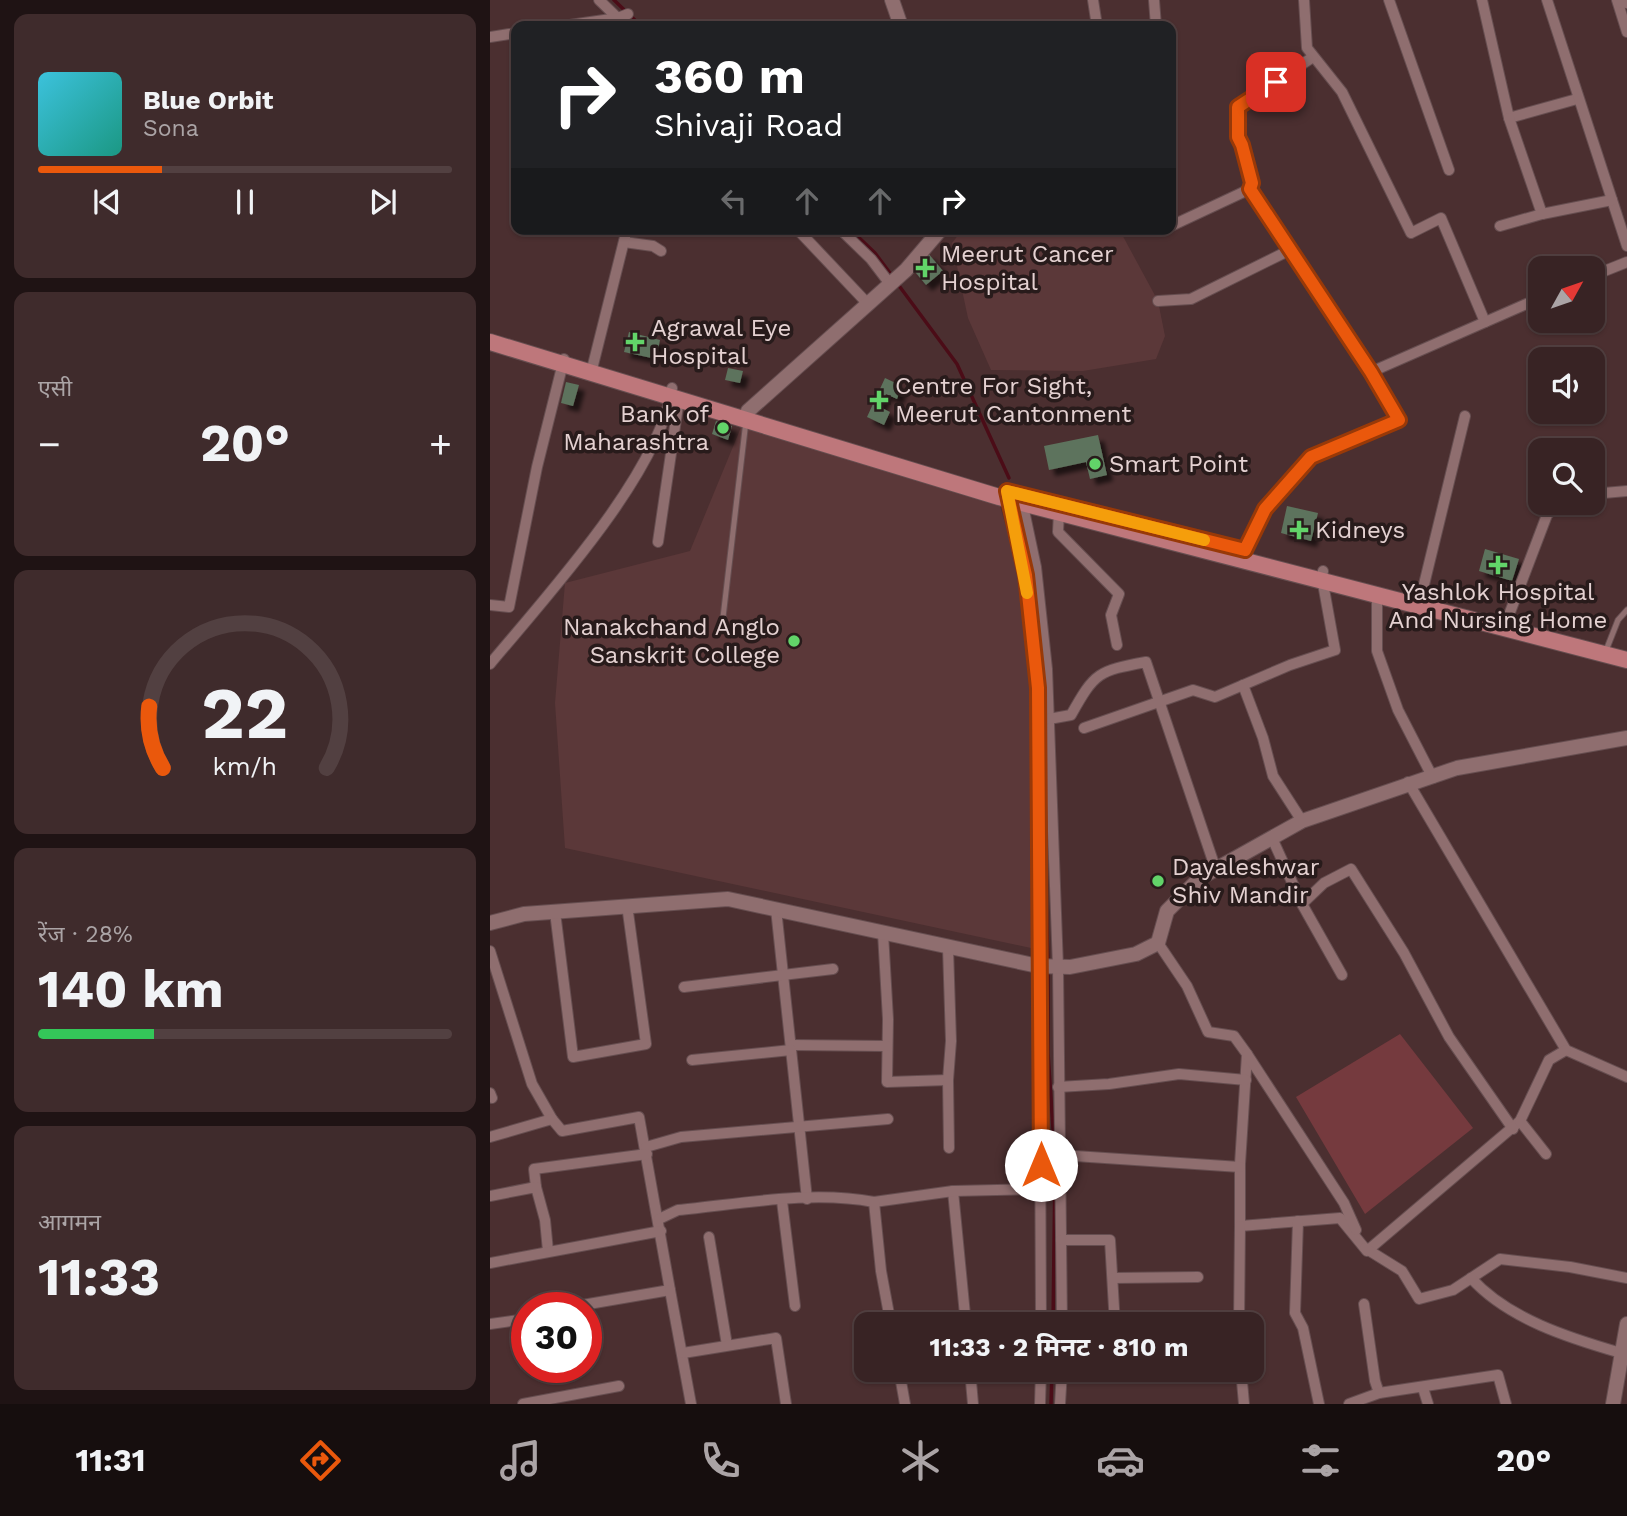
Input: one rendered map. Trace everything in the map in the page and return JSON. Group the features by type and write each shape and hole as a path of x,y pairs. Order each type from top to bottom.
{"main road":[{"path":"490,338 1059,512 1244,554"},
{"path":"1015,497 1323,574 1606,650 1627,660"},
{"path":"1323,574 1377,593 1420,601"},
{"path":"1606,650 1627,651"}],"street":[{"path":"599,0 624,19"},
{"path":"892,0 899,21"},
{"path":"1093,0 1096,21"},
{"path":"1154,0 1156,21"},
{"path":"1304,0 1307,48 1342,92 1410,233 1441,218 1485,322"},
{"path":"1389,0 1449,170"},
{"path":"1482,0 1509,118 1542,214"},
{"path":"1547,0 1627,246"},
{"path":"1627,1 1618,0 1627,32"},
{"path":"607,21 624,19"},
{"path":"490,37 511,34"},
{"path":"1176,224 1250,189 1252,183 1236,126 1238,107 1313,57"},
{"path":"1509,118 1577,99"},
{"path":"1244,554 1265,509 1311,457 1399,420 1371,372 1250,189"},
{"path":"1500,226 1542,214 1612,201"},
{"path":"592,369 626,235"},
{"path":"803,235 867,303"},
{"path":"846,235 871,258 891,283"},
{"path":"747,415 906,270 936,235"},
{"path":"624,242 653,246 662,251"},
{"path":"1158,301 1191,299 1259,268 1290,250"},
{"path":"1605,271 1627,262"},
{"path":"1371,372 1528,303"},
{"path":"490,605 509,607 537,467 563,361"},
{"path":"658,542 674,395"},
{"path":"492,660 600,527 643,463 674,395"},
{"path":"1420,601 1465,416"},
{"path":"1605,493 1627,491"},
{"path":"1015,497 1042,612 1049,719 1058,966 1062,1312"},
{"path":"1015,497 1038,688 1041,1312"},
{"path":"1059,512 1058,532 1119,594 1111,615 1117,645"},
{"path":"1506,624 1547,515"},
{"path":"1083,728 1193,690 1215,697 1335,650 1323,574"},
{"path":"1377,593 1377,651 1398,710 1433,778"},
{"path":"1049,719 1071,715 1090,682 1108,669 1146,662 1157,702 1216,870"},
{"path":"1243,685 1263,738 1273,776 1302,821"},
{"path":"490,923 524,914 728,899 1040,966 1058,966 1136,954 1157,943 1167,911 1200,878 1302,821 1408,782 1433,778 1457,768 1627,737"},
{"path":"1408,782 1566,1050 1627,1077"},
{"path":"1272,838 1302,904 1342,975"},
{"path":"1302,904 1324,883 1351,869 1404,953 1449,1037 1516,1125 1546,1154"},
{"path":"555,912 573,1057 646,1044 627,905"},
{"path":"776,909 807,1199"},
{"path":"883,933 887,1082 948,1080"},
{"path":"1157,943 1187,986 1208,1032 1234,1036 1247,1054 1344,1203 1367,1251"},
{"path":"948,948 951,1041 948,1080 949,1148"},
{"path":"490,951 532,1084 562,1131 639,1116 691,1404"},
{"path":"684,987 833,969"},
{"path":"692,1060 791,1048 887,1046"},
{"path":"1367,1251 1516,1125 1549,1060 1566,1050"},
{"path":"1240,1312 1240,1167 1247,1054"},
{"path":"1058,1087 1110,1084 1179,1074 1247,1080"},
{"path":"490,1137 552,1119"},
{"path":"548,1251 545,1220 534,1169 646,1151 681,1137 800,1124 888,1119"},
{"path":"1060,1155 1240,1167"},
{"path":"490,1196 536,1187"},
{"path":"659,1219 678,1210 807,1199 846,1197 874,1202 953,1191 1041,1189"},
{"path":"953,1191 965,1312"},
{"path":"782,1201 795,1306"},
{"path":"874,1202 880,1270 888,1312"},
{"path":"1240,1226 1340,1218 1367,1251 1402,1271 1419,1300 1452,1290 1500,1259 1570,1267 1627,1278"},
{"path":"1298,1220 1295,1313 1303,1328 1319,1404"},
{"path":"490,1263 661,1231"},
{"path":"709,1237 727,1345"},
{"path":"1061,1240 1110,1240 1114,1312"},
{"path":"1112,1278 1198,1277"},
{"path":"1471,1278 1488,1297 1567,1338 1621,1353"},
{"path":"602,1302 670,1290"},
{"path":"1364,1304 1379,1392"},
{"path":"490,1324 511,1321"},
{"path":"1613,1404 1627,1324"},
{"path":"683,1353 776,1338 786,1404"},
{"path":"1349,1404 1379,1392 1423,1388 1498,1375 1506,1404"},
{"path":"901,1382 905,1404"},
{"path":"971,1382 974,1404"},
{"path":"1040,1404 1041,1382"},
{"path":"1060,1404 1061,1382"},
{"path":"1242,1382 1244,1404"},
{"path":"523,1404 620,1386"},
{"path":"1423,1388 1428,1404"}],"lane":[{"path":"722,626 747,415"},
{"path":"1606,650 1618,620 1627,610"}],"shaded area":[{"path":"958,235 1122,235 1158,301 1165,336 1156,359 1083,371 991,370 968,318 952,243"},
{"name":"Nanakchand Anglo Sanskrit College","path":"744,420 999,502 1020,577 1033,698 1031,948 565,848 555,703 565,583 690,551"},
{"path":"1400,1034 1473,1128 1365,1214 1296,1097"}],"building":[{"path":"928,253 943,271 926,285 911,267"},
{"path":"629,332 660,340 656,359 624,352"},
{"path":"728,368 743,371 740,383 725,380"},
{"path":"885,378 902,386 897,399 886,394 880,407 890,412 884,425 867,417"},
{"path":"566,382 579,385 573,406 561,403"},
{"path":"716,421 732,426 728,440 712,434"},
{"path":"1098,435 1107,475 1090,479 1086,462 1049,470 1044,446"},
{"path":"1287,506 1318,513 1311,541 1281,533"},
{"path":"1485,549 1519,559 1512,581 1479,571"}],"waterway":[{"path":"614,0 636,21"},
{"path":"856,235 875,253 893,277"},
{"path":"897,283 957,364 1009,478"},
{"path":"1018,516 1025,552"},
{"path":"1030,573 1033,590"},
{"path":"1040,649 1041,666"},
{"path":"1044,831 1048,964"},
{"path":"1048,971 1048,1053 1055,1159"},
{"path":"1053,1312 1055,1170"},
{"path":"1051,1404 1052,1382"}],"slow traffic":[{"path":"1027,593 1026,575 1007,491 1204,540"}],"place":[{"name":"Meerut Cancer Hospital","path":"925,268"},
{"name":"Agrawal Eye Hospital","path":"635,342"},
{"name":"Centre For Sight, Meerut Cantonment","path":"879,400"},
{"name":"Bank of Maharashtra","path":"723,428"},
{"name":"Smart Point","path":"1095,464"},
{"name":"Kidneys","path":"1299,530"},
{"name":"Yashlok Hospital And Nursing Home","path":"1498,565"},
{"name":"Nanakchand Anglo Sanskrit College","path":"794,641"},
{"name":"Dayaleshwar Shiv Mandir","path":"1158,881"}],"route":[{"path":"1041,1165 1038,688 1026,575 1007,491 1245,550 1265,509 1311,457 1399,420 1371,372 1250,189 1252,183 1236,126 1238,107 1276,82"}]}
